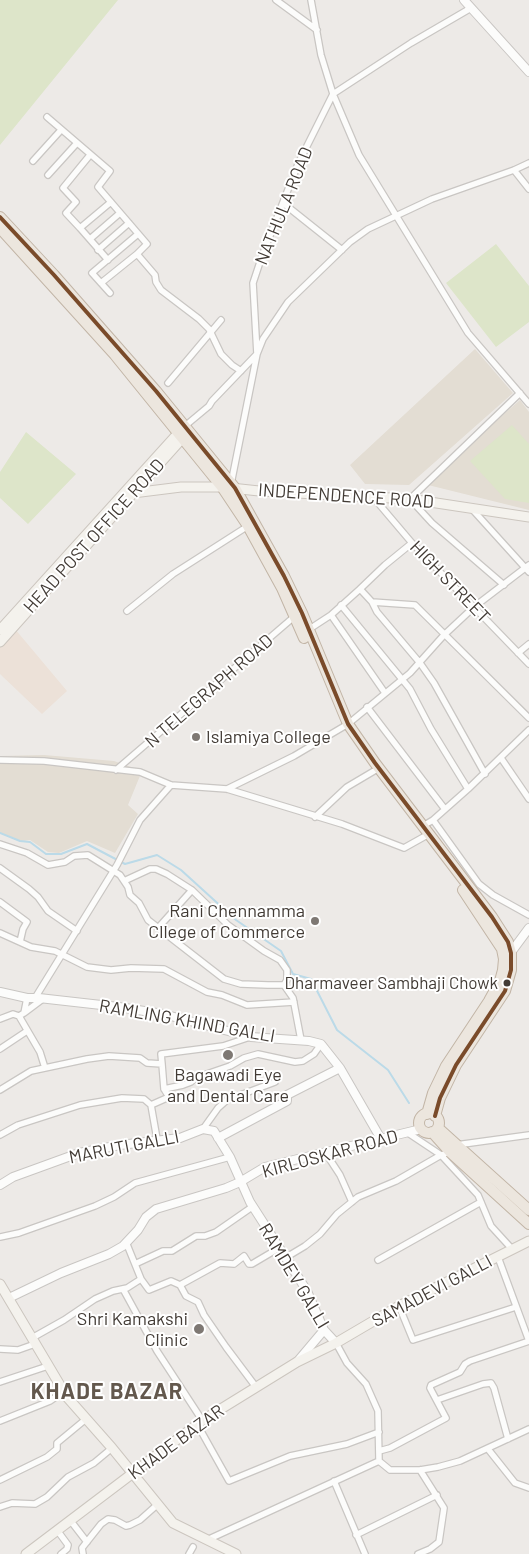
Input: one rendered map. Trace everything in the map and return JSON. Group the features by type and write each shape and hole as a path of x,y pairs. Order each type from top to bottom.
{"highway":[{"path":"0,217 106,334 184,432"},
{"path":"0,228 184,432 230,486 268,546 346,725 374,771 426,832"},
{"path":"230,486 248,526 298,615"},
{"path":"346,725 502,932 507,956 500,981 446,1066 433,1094 431,1115"},
{"path":"431,1115 439,1123 435,1130 426,1132 421,1129 421,1118 431,1115"},
{"path":"435,1130 449,1151 529,1224"},
{"path":"449,1151 529,1210"}],"main road":[{"name":"HEAD POST OFFICE ROAD","path":"0,642 122,500 133,493 184,432"},
{"name":"HEAD POST OFFICE ROAD","path":"0,630 184,432"},
{"name":"INDEPENDENCE ROAD","path":"133,493 181,487 230,486 410,499 529,517"},
{"name":"SAMADEVI GALLI","path":"336,1343 399,1306 529,1241"},
{"path":"0,1284 10,1298 63,1392 112,1448 173,1523 236,1554"},
{"name":"KHADE BAZAR","path":"26,1554 200,1422 296,1362 336,1343"}],"street":[{"path":"276,0 317,30"},
{"path":"311,0 321,55 332,94 359,154 468,333 529,404"},
{"path":"464,0 529,72"},
{"path":"332,94 471,8"},
{"name":"NATHULA ROAD","path":"230,486 257,354 254,283 262,256 298,164 332,94"},
{"path":"47,117 110,172 98,187 147,244 101,284"},
{"path":"33,161 62,130"},
{"path":"48,175 77,143"},
{"path":"90,154 63,188 76,202 66,213 108,260"},
{"path":"184,432 257,354 263,339 288,302 342,250 368,229 432,199 529,163"},
{"path":"514,170 529,188"},
{"path":"80,228 111,202"},
{"path":"283,203 342,250"},
{"path":"90,239 120,213"},
{"path":"98,250 129,224"},
{"path":"110,293 92,273 138,234"},
{"path":"137,254 155,275 156,282 161,290 199,318 211,333 221,354 241,371"},
{"path":"168,383 221,320"},
{"path":"504,585 432,523 410,499 520,393"},
{"name":"HIGH STREET","path":"374,497 412,543 529,664"},
{"path":"227,789 294,756 346,725 403,679 420,663 444,635 474,607 528,569 470,507"},
{"path":"127,611 174,574 248,526"},
{"path":"306,632 331,615 412,543"},
{"path":"360,589 434,683 485,774"},
{"path":"372,602 415,605 529,718"},
{"path":"341,605 403,679 468,789"},
{"name":"N TELEGRAPH ROAD","path":"116,770 298,615"},
{"path":"331,615 385,693"},
{"path":"518,653 529,644"},
{"path":"367,707 444,808"},
{"path":"0,760 44,761 140,772 170,785 227,789 342,824 404,848 426,832 432,820 444,808 485,774 529,730"},
{"path":"501,758 529,799"},
{"path":"315,817 347,787 374,771"},
{"path":"45,1068 40,1052 27,1031 22,1014 77,931 117,865 140,820 170,785"},
{"path":"432,820 479,884 493,895 529,915"},
{"path":"0,844 27,853 48,865 64,862 74,856 88,855 100,861 124,881 130,895 139,904 148,920 224,979 241,984 284,986"},
{"path":"0,868 38,897 48,911 77,931"},
{"path":"124,881 150,869 156,869 192,890 228,925 280,960 287,970 287,980 284,986"},
{"path":"158,928 192,890"},
{"path":"0,902 27,922 20,942"},
{"path":"507,956 529,928"},
{"path":"0,933 31,947 55,951 87,968 111,970 130,968 164,969 207,992 222,995 247,1005 294,1002"},
{"path":"284,986 293,998 301,1040"},
{"name":"RAMLING KHIND GALLI","path":"0,992 31,998 119,1007 163,1014 251,1037 301,1040 321,1044"},
{"path":"0,1018 13,1014 22,1014 44,998"},
{"path":"0,1049 27,1031"},
{"path":"152,1105 169,1097 164,1089 161,1054 223,1046 251,1037"},
{"path":"164,1089 183,1086 195,1078 258,1054 295,1062 303,1061 314,1054 321,1044 340,1068 381,1139"},
{"path":"0,1090 31,1071 87,1059 109,1056 140,1058 147,1063 162,1064"},
{"path":"218,1138 287,1101 287,1095 340,1068"},
{"path":"203,1129 218,1108 227,1100 274,1082"},
{"path":"1,1133 18,1125 91,1102 122,1098 144,1099 152,1105 157,1139"},
{"name":"MARUTI GALLI","path":"0,1185 13,1177 79,1153 157,1139 180,1138 203,1129 214,1131 218,1138"},
{"name":"KIRLOSKAR ROAD","path":"10,1298 109,1254 126,1242 138,1230 146,1217 156,1209 240,1182 265,1167 421,1129"},
{"path":"408,1133 449,1151 478,1195 491,1226 512,1249"},
{"path":"285,1258 320,1234 338,1214 358,1197 396,1181 449,1151 529,1135"},
{"name":"RAMDEV GALLI","path":"218,1138 230,1157 252,1207 307,1291 324,1330 336,1343"},
{"path":"325,1152 340,1175 352,1202"},
{"path":"0,1237 19,1233 95,1206 114,1198 135,1183 230,1157"},
{"path":"378,1260 481,1202"},
{"path":"135,1264 163,1251 172,1251 196,1236 205,1236 216,1232 252,1207"},
{"path":"126,1242 149,1290 171,1281 180,1285 186,1296 198,1302 204,1315 226,1348 256,1387"},
{"path":"180,1285 220,1263 234,1264 244,1256 249,1264 252,1264 278,1248"},
{"path":"380,1451 444,1421 446,1418 430,1385 460,1372 465,1364 470,1361 529,1341 498,1257"},
{"path":"0,1349 18,1350 95,1299 113,1291 127,1288 142,1278"},
{"path":"123,1289 157,1351 200,1422 229,1481 290,1456 347,1444 379,1432"},
{"path":"399,1306 413,1340 516,1307"},
{"path":"296,1362 324,1330"},
{"path":"336,1343 347,1363 366,1384 378,1411 379,1460"},
{"path":"0,1382 48,1366"},
{"path":"437,1400 491,1383 508,1439"},
{"path":"0,1421 50,1402 63,1392"},
{"path":"0,1480 47,1457 56,1449 57,1443 86,1420"},
{"path":"379,1460 390,1470 420,1470 460,1461 529,1429"},
{"path":"0,1507 12,1503 35,1504 47,1497 68,1477 94,1463 112,1448"},
{"path":"488,1449 515,1483 529,1488"},
{"path":"207,1540 379,1460"},
{"path":"418,1554 430,1549 439,1542 444,1508 420,1470"},
{"path":"334,1482 365,1554"},
{"path":"356,1535 437,1495"},
{"path":"83,1554 82,1548 108,1519 115,1520 126,1526 130,1525 151,1512 158,1504"},
{"path":"70,1520 87,1542"},
{"path":"57,1530 68,1545 67,1549 61,1554"},
{"path":"189,1554 193,1547"}],"shaded area":[{"path":"475,349 513,393 409,485 365,484 350,465"},
{"path":"520,400 529,412 529,510 424,484"},
{"path":"15,629 67,691 42,714 0,674 0,645"},
{"path":"44,755 114,761 142,771 128,805 138,814 115,853 87,841 59,853 48,852 30,840 19,841 0,833 0,756"}],"green space":[{"path":"0,0 118,0 0,145"},
{"path":"496,244 529,286 529,322 496,347 446,283"},
{"path":"512,425 529,444 529,503 505,499 470,461"},
{"path":"26,432 76,474 28,524 0,498 0,472"}],"waterway":[{"path":"0,833 20,841 30,842 46,854 61,854 87,844 125,864 157,855 181,870 236,920 281,951 293,974 311,979 337,1030 388,1070 409,1103"}],"transit line":[{"path":"0,217 156,391 235,488 284,576 302,613 348,724 375,763 492,917 508,942 511,953 511,970 505,991 456,1065 440,1098 435,1116"}],"place":[{"name":"Islamiya College","path":"196,737"},
{"name":"Rani Chennamma Cllege of Commerce","path":"315,921"},
{"name":"Dharmaveer Sambhaji Chowk","path":"507,983"},
{"name":"Bagawadi Eye and Dental Care","path":"228,1055"},
{"name":"Shri Kamakshi Clinic","path":"199,1329"}],"district":[{"name":"KHADE BAZAR","path":"107,1392"}]}
